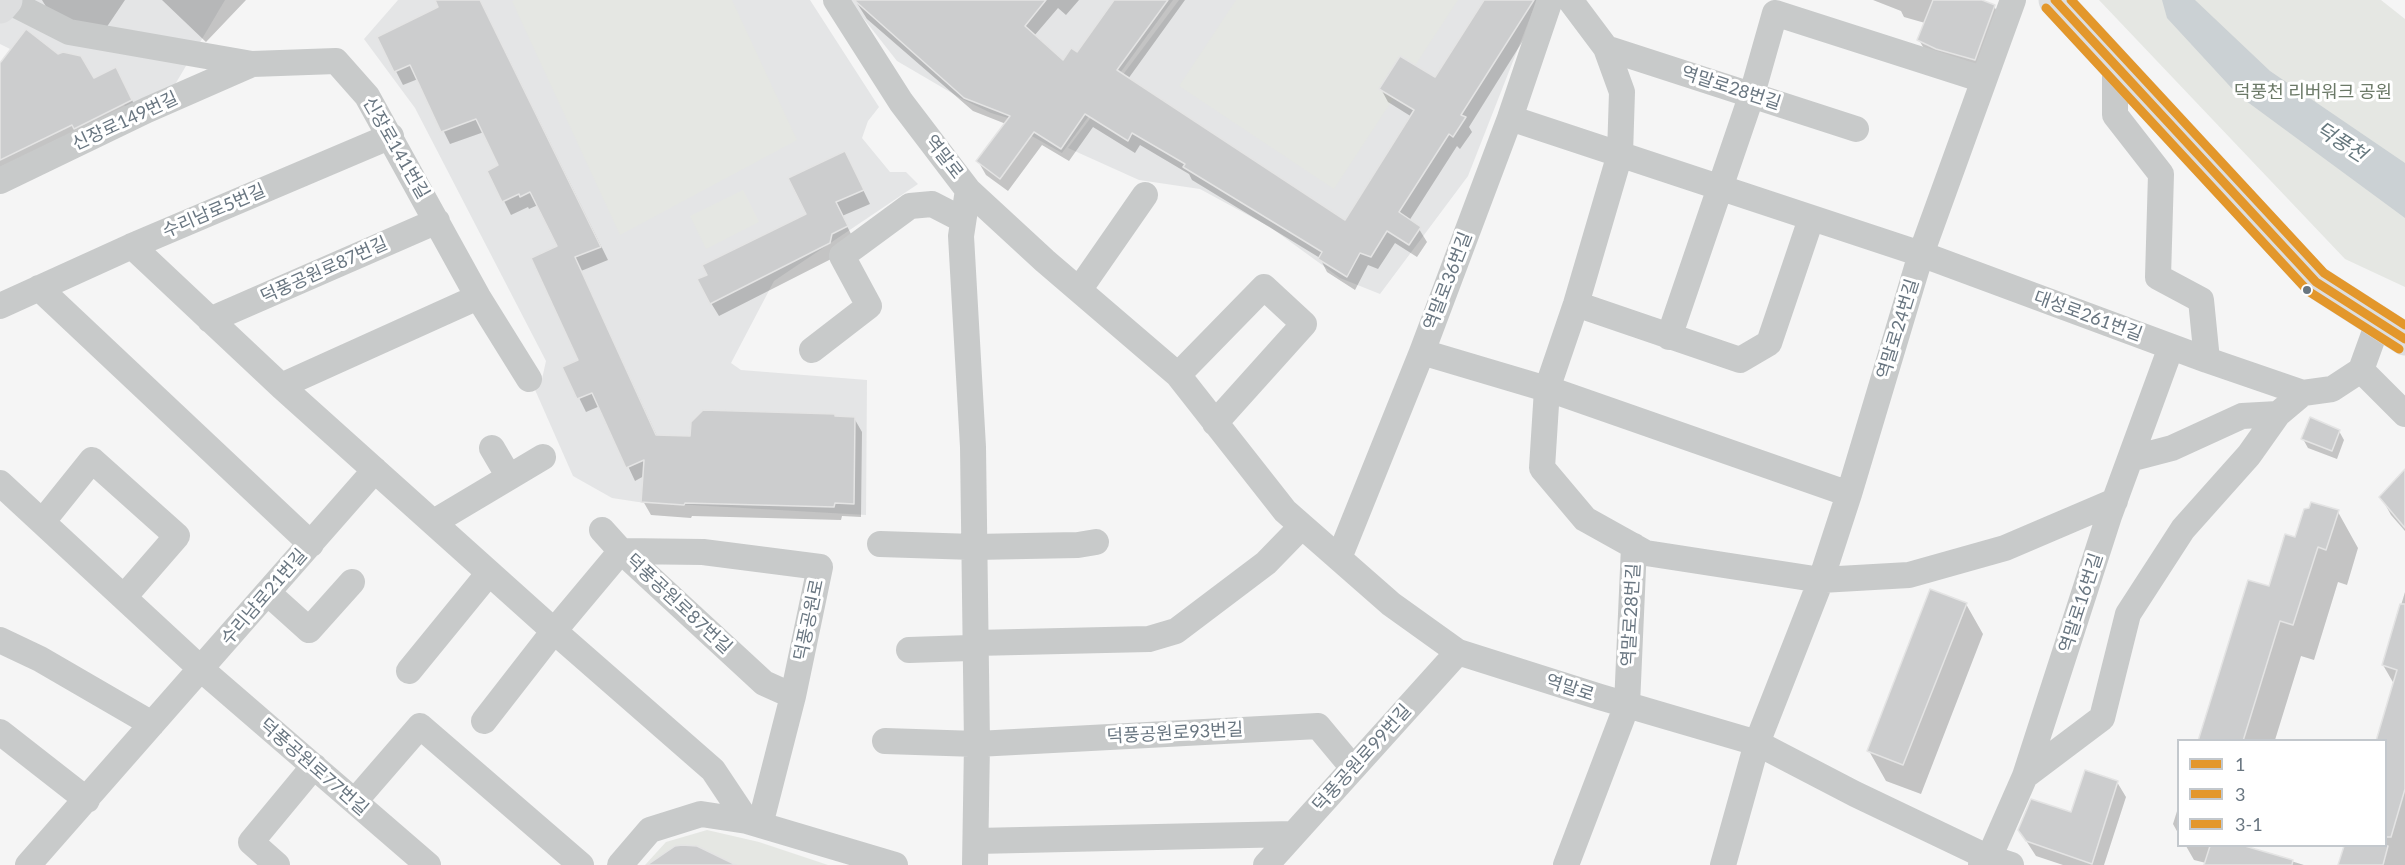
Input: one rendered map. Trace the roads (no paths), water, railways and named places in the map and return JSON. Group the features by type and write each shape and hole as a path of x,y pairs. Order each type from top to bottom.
{"street":[{"path":"0,7 6,0"},
{"name":"신장로141번길","path":"6,0 69,32 252,64 336,61 367,96 478,297 529,379"},
{"name":"역말로","path":"836,0 901,102 968,190 1078,290 1178,375 1285,511 1391,604 1458,652 1757,743 1993,863"},
{"name":"역말로36번길","path":"1339,558 1422,352 1510,118 1550,0"},
{"name":"역말로28번길","path":"1566,865 1627,705 1634,546 1585,519 1542,468 1547,389 1576,304 1620,154 1622,92 1606,48 1569,0"},
{"name":"역말로24번길","path":"1723,865 1757,743 1821,580 1921,254 2013,0"},
{"path":"2055,0 2316,282 2391,331 2361,370 2405,414"},
{"path":"1669,337 1752,94 1775,13 1984,80"},
{"name":"역말로28번길","path":"1606,48 1856,129"},
{"name":"신장로149번길","path":"0,181 147,110 252,64"},
{"path":"2115,65 2115,115 2161,174 2158,277 2201,300 2207,360"},
{"name":"대성로261번길","path":"1510,118 1921,254 2171,347 2303,393 2332,389 2361,370"},
{"name":"수리남로5번길","path":"0,306 132,246 391,136"},
{"path":"968,190 961,236 973,447 977,744 975,853 1293,834"},
{"path":"1078,290 1145,195"},
{"path":"812,350 869,306 842,256 910,206 932,204 963,220"},
{"path":"1576,304 1740,360 1769,343 1811,219"},
{"name":"덕풍공원로87번길","path":"210,320 437,221"},
{"path":"132,246 281,386 713,770 753,823"},
{"path":"1178,375 1264,287 1304,324 1215,423"},
{"path":"39,288 311,544"},
{"path":"281,386 478,297"},
{"name":"역말로16번길","path":"1993,863 2025,776 2115,501 2171,347"},
{"path":"1422,352 1547,389 1849,494"},
{"path":"2025,776 2102,718 2128,614 2183,529 2249,455 2278,414 2303,393"},
{"path":"2130,459 2172,448 2242,416 2278,414"},
{"path":"492,448 508,477"},
{"path":"434,522 543,457"},
{"path":"43,521 92,460 177,536 124,597"},
{"name":"수리남로21번길","path":"28,865 375,470"},
{"path":"0,483 201,669"},
{"path":"1634,546 1646,553 1821,580 1909,575 2005,548 2115,501"},
{"path":"909,650 970,648 975,643 1149,639 1176,631 1266,563 1302,526"},
{"path":"602,530 621,551"},
{"path":"880,544 974,547 1078,545 1096,542"},
{"name":"덕풍공원로87번길","path":"484,721 554,631 621,551 764,682 793,696"},
{"name":"덕풍공원로","path":"621,551 703,552 820,567 793,696 753,823"},
{"path":"409,671 489,573"},
{"path":"268,594 309,630 352,582"},
{"path":"0,640 40,659 152,724"},
{"name":"덕풍공원로99번길","path":"1266,865 1458,652"},
{"name":"덕풍공원로77번길","path":"201,669 428,865"},
{"path":"355,801 420,726 581,865"},
{"name":"덕풍공원로93번길","path":"977,744 1318,726 1353,768"},
{"path":"0,732 87,800"},
{"path":"885,741 977,744"},
{"path":"277,865 251,842 314,766"},
{"path":"620,865 650,831 701,814 753,823 895,865"}],"water":[{"name":"덕풍천","path":"2162,0 2195,0 2270,71 2405,163 2405,218 2238,95 2167,18"}],"park label":[{"name":"덕풍천 리버워크 공원","path":"2313,92"}]}
